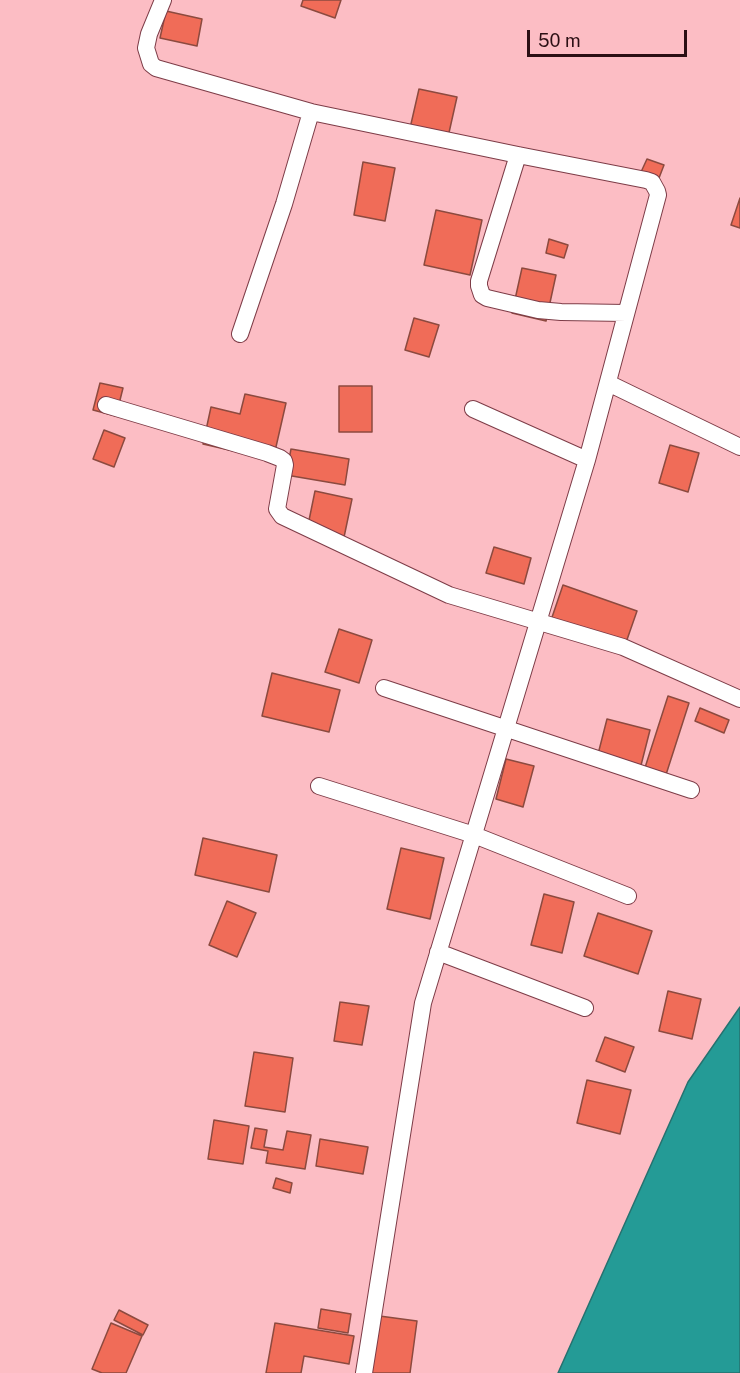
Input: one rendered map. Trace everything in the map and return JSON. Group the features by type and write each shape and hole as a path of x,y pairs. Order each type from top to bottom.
{"street":[{"path":"164,0 149,34 146,48 151,64 156,68 311,111 646,180 652,182 658,195 587,460 423,1003 364,1373"},
{"path":"240,334 284,204 311,111"},
{"path":"518,155 479,281 482,296 538,310 626,313"},
{"path":"608,383 740,447"},
{"path":"106,405 280,458 285,465 277,509 282,516 449,595 622,647 740,699"},
{"path":"472,409 587,460"},
{"path":"384,688 691,790"},
{"path":"319,786 474,835 628,896"},
{"path":"438,952 585,1008"}],"water":[{"path":"740,1007 740,1373 558,1373 688,1082"}],"building":[{"path":"303,0 341,0 335,18 301,6"},
{"path":"166,11 202,19 197,46 160,38"},
{"path":"419,89 457,97 446,146 408,137"},
{"path":"647,159 664,165 659,178 641,172"},
{"path":"363,162 395,168 385,221 354,215"},
{"path":"740,198 740,228 731,225"},
{"path":"436,210 482,220 470,275 424,265"},
{"path":"549,239 568,245 564,258 546,253"},
{"path":"522,268 556,275 546,321 512,313"},
{"path":"414,318 439,325 429,357 405,350"},
{"path":"100,383 123,388 116,416 93,410"},
{"path":"339,386 372,386 372,432 339,432"},
{"path":"245,394 286,403 273,460 203,444 211,407 240,414"},
{"path":"104,430 125,438 114,467 93,459"},
{"path":"670,445 699,453 688,492 659,483"},
{"path":"291,449 349,459 345,485 286,475"},
{"path":"315,491 352,499 343,542 306,535"},
{"path":"494,547 531,558 524,584 486,573"},
{"path":"563,585 637,611 622,654 548,629"},
{"path":"339,629 372,640 359,683 325,672"},
{"path":"272,673 340,690 329,732 262,716"},
{"path":"668,696 689,703 663,784 642,777"},
{"path":"700,708 729,720 724,733 695,721"},
{"path":"607,719 650,730 638,777 595,766"},
{"path":"506,759 534,766 523,807 496,799"},
{"path":"203,838 277,855 269,892 195,875"},
{"path":"401,848 444,858 430,919 387,909"},
{"path":"544,894 574,902 562,953 531,945"},
{"path":"227,901 256,913 237,957 209,945"},
{"path":"598,913 652,931 638,974 584,956"},
{"path":"668,991 701,999 692,1039 659,1031"},
{"path":"340,1002 369,1006 362,1045 334,1041"},
{"path":"605,1037 634,1047 625,1072 596,1061"},
{"path":"254,1052 293,1058 285,1112 245,1106"},
{"path":"587,1080 631,1090 620,1134 577,1123"},
{"path":"214,1120 249,1126 243,1164 208,1159"},
{"path":"255,1128 267,1130 264,1147 283,1150 287,1131 311,1135 305,1169 266,1163 268,1151 251,1148"},
{"path":"320,1139 368,1147 363,1174 316,1166"},
{"path":"276,1178 292,1183 290,1193 273,1188"},
{"path":"321,1309 351,1314 348,1333 318,1328"},
{"path":"119,1310 148,1325 143,1335 114,1320"},
{"path":"372,1315 417,1321 410,1373 363,1373"},
{"path":"111,1323 142,1336 126,1373 102,1373 92,1369"},
{"path":"275,1323 354,1336 349,1364 304,1356 301,1373 266,1373"}]}
